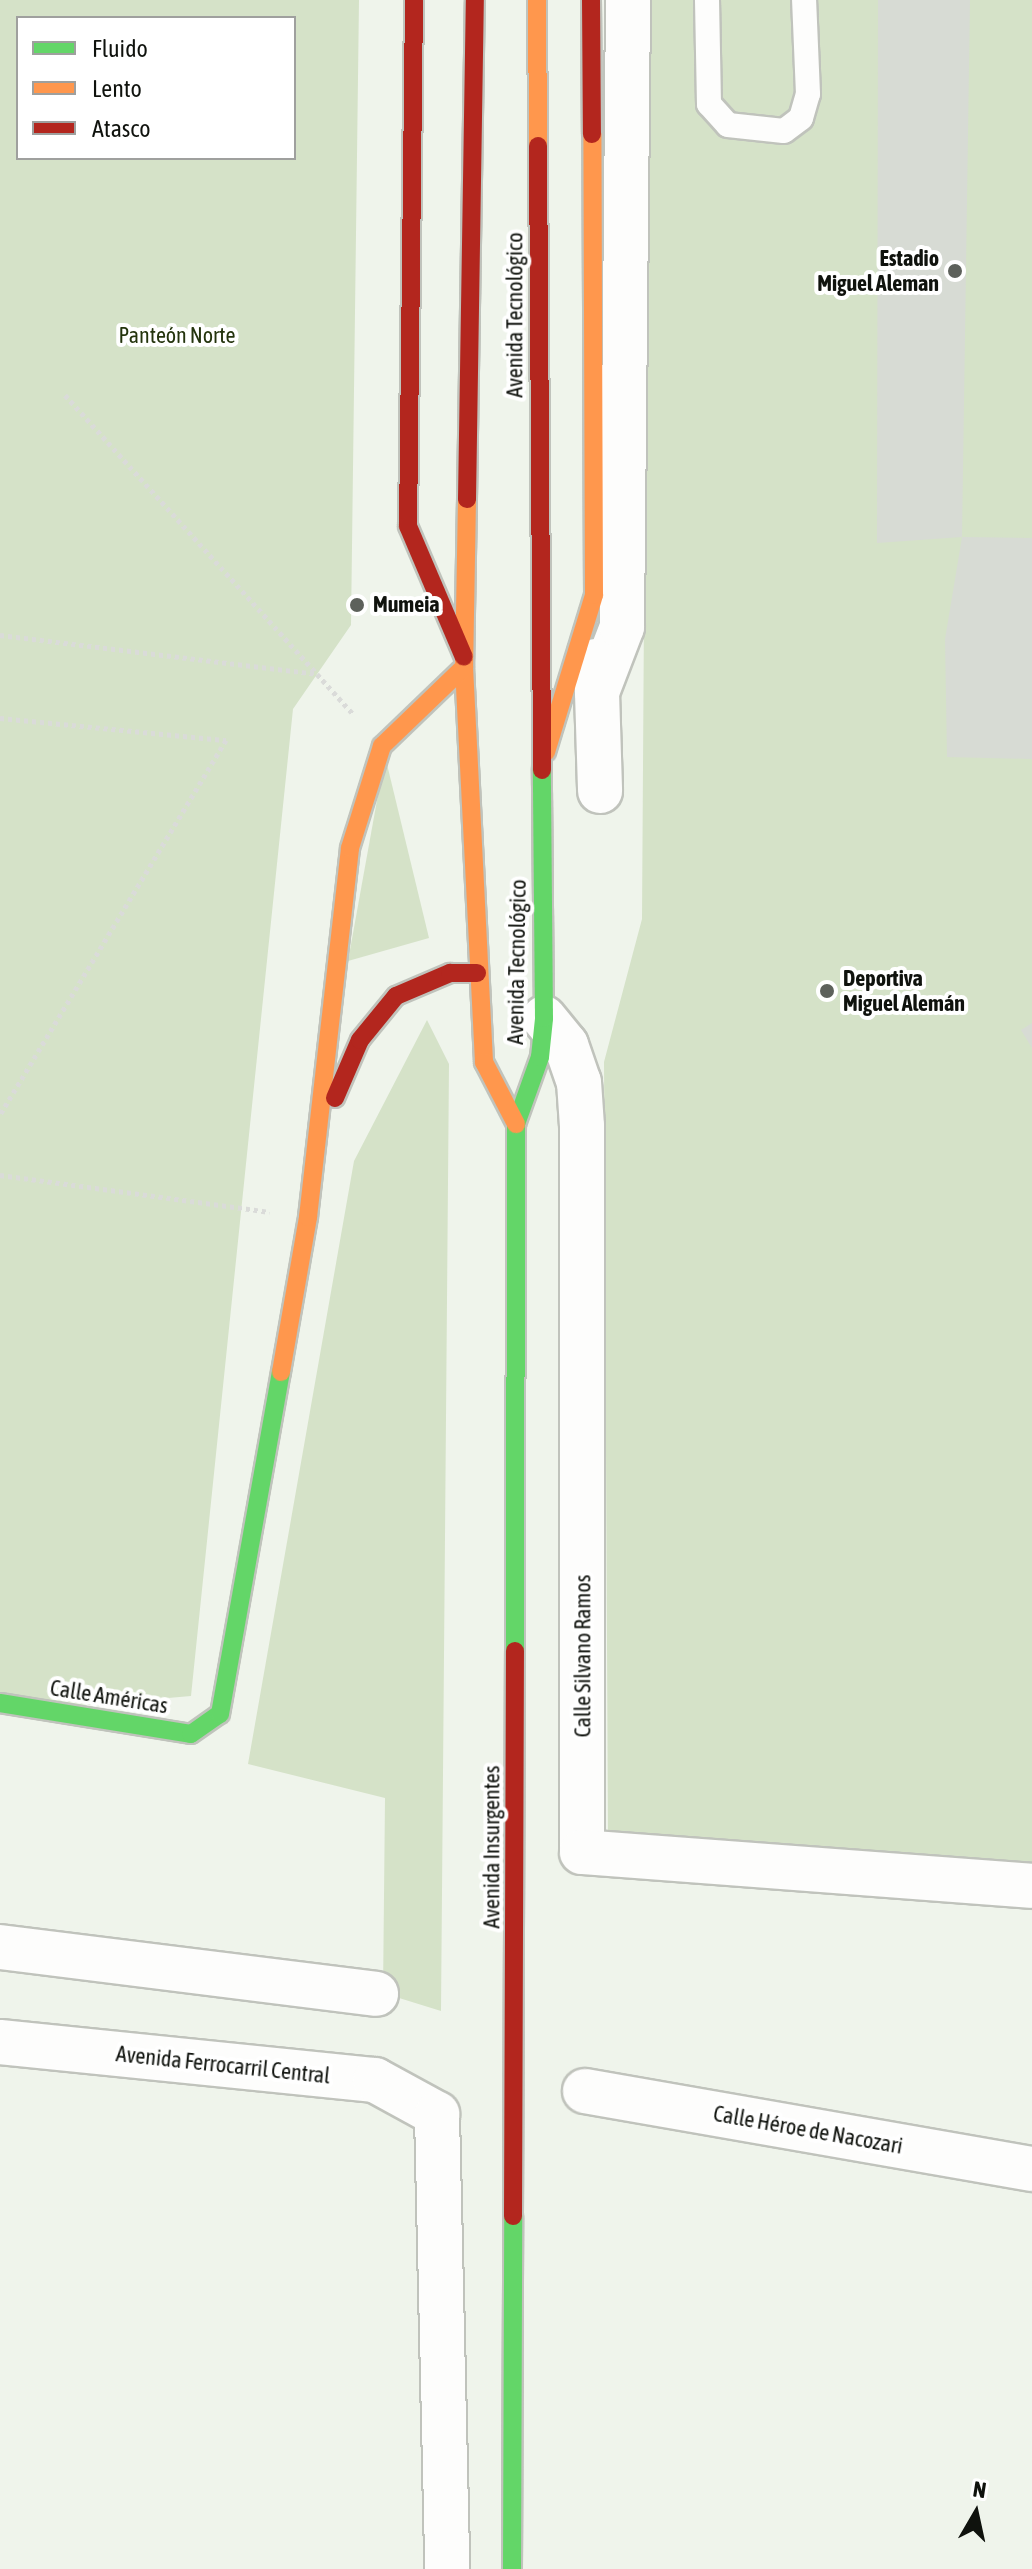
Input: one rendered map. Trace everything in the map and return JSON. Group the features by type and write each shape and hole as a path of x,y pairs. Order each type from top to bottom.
{"main road":[{"path":"308,1217 350,848 382,746 464,662 408,526 414,0"},
{"name":"Avenida Tecnológico","path":"475,0 464,662 477,973 484,1062 516,1124"},
{"name":"Avenida Tecnológico","path":"516,1124 540,1057 544,1018 537,0"},
{"path":"542,766 594,595 591,0"},
{"path":"316,1141 360,1040 396,996 450,973 477,973"},
{"name":"Avenida Insurgentes","path":"512,2569 516,1124"},
{"name":"Calle Américas","path":"0,1703 191,1734 210,1728 220,1714 308,1217"}],"street":[{"path":"597,692 622,627 628,0"},
{"path":"594,595 600,791"},
{"name":"Calle Silvano Ramos","path":"544,1018 566,1045 579,1082 582,1126 582,1852 1032,1886"},
{"path":"0,1947 376,1994"},
{"name":"Avenida Ferrocarril Central","path":"0,2042 375,2080 437,2114 447,2569"},
{"name":"Calle Héroe de Nacozari","path":"585,2091 1032,2169"}],"lane":[{"path":"707,0 709,104 728,125 784,131 801,118 808,94 804,0"}],"path":[{"path":"65,395 382,746"},
{"path":"0,635 317,674"},
{"path":"0,718 226,740 0,1115"},
{"path":"0,1175 308,1217"}],"green space":[{"name":"Panteón Norte","path":"0,0 359,0 351,625 293,709 191,1696 65,1707 0,1692"},
{"name":"Deportiva Miguel Alemán","path":"648,0 1032,0 1032,1870 608,1837 604,1062 642,919"},
{"path":"385,756 429,938 348,961"},
{"path":"427,1020 449,1064 441,2011 383,1993 385,1798 248,1764 354,1161"}],"building":[{"path":"878,0 970,0 962,537 877,543"},
{"path":"962,537 1032,538 1032,759 947,757 945,639"},
{"path":"1032,1023 1032,1048 1021,1030"}],"traffic: fast":[{"path":"516,1124 540,1057 544,1018 542,770"},
{"path":"515,1651 516,1124"},
{"path":"0,1703 191,1734 220,1714 281,1372"},
{"path":"512,2569 513,2216"}],"traffic: slow":[{"path":"537,0 538,146"},
{"path":"546,752 594,595 592,134"},
{"path":"467,499 464,667 484,1062 516,1124"},
{"path":"281,1372 308,1217 350,848 382,746 464,667"}],"traffic: jam":[{"path":"414,0 408,526 464,657"},
{"path":"467,499 475,0"},
{"path":"591,0 592,134"},
{"path":"538,146 542,770"},
{"path":"335,1098 360,1040 396,996 450,973 477,973"},
{"path":"513,2216 515,1651"}],"place":[{"name":"Estadio Miguel Aleman","path":"955,271"},
{"name":"Mumeia","path":"357,605"},
{"name":"Deportiva Miguel Alemán","path":"827,991"}]}
